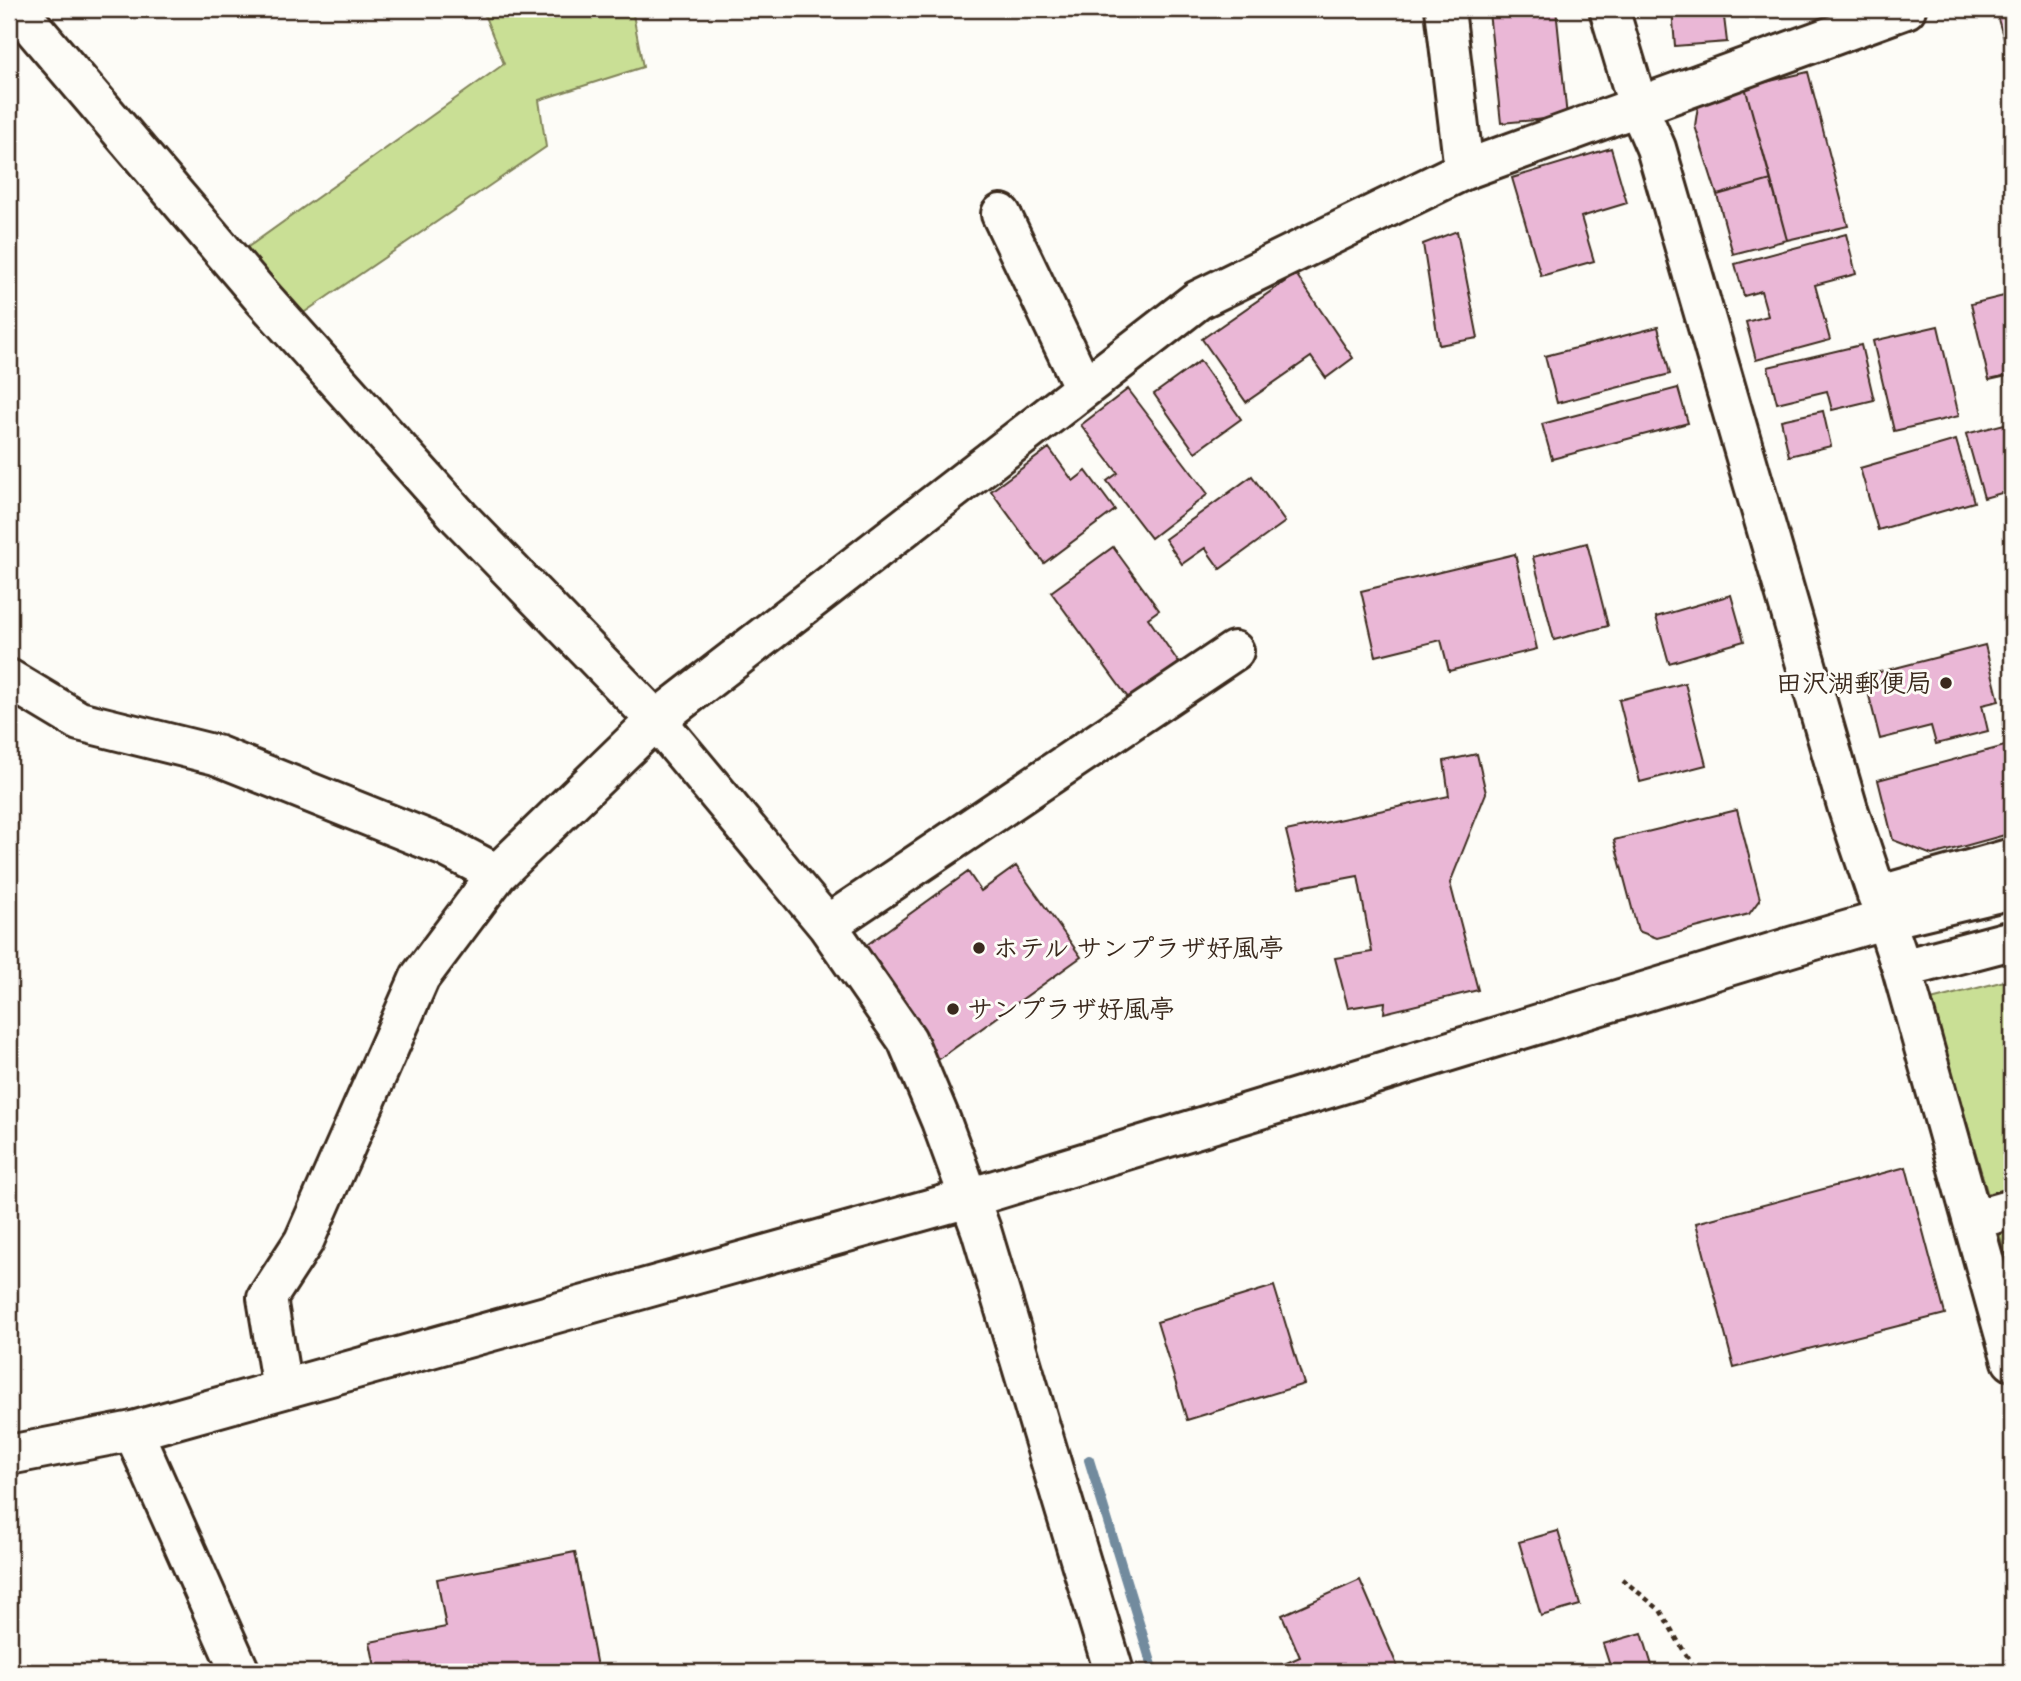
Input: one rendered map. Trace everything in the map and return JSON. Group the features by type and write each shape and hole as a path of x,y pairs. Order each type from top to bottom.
{"street":[{"path":"17,9 271,307 460,518 656,720 827,925 907,1040 942,1121 969,1198 1114,1672"},
{"path":"1445,9 1464,170"},
{"path":"1609,9 1639,109 1656,148 1848,809 1902,969 2012,1361"},
{"path":"282,1389 267,1298 304,1241 420,977 498,874 656,720 1083,386 1198,300 1464,170 1639,109 1906,9"},
{"path":"1001,214 1083,386"},
{"path":"827,925 1234,651"},
{"path":"9,679 79,720 216,755 446,847 498,874"},
{"path":"9,1455 133,1431 969,1198 1880,908 2012,858"},
{"path":"1880,908 2012,889"},
{"path":"1902,969 2012,940"},
{"path":"1973,1220 2012,1209"},
{"path":"133,1431 240,1672"}],"path":[{"path":"1622,1579 1660,1610 1696,1672"}],"green space":[{"path":"482,9 632,9 643,67 539,100 546,147 299,316 241,252 504,64"},
{"path":"2012,979 2012,1259 2007,1260 1931,1000"}],"building":[{"path":"1556,9 1567,117 1501,123 1489,12"},
{"path":"1672,9 1723,9 1727,42 1675,46"},
{"path":"1995,9 2012,9 2012,66"},
{"path":"1808,72 1848,226 1787,240 1745,87"},
{"path":"1745,87 1771,180 1717,195 1695,126 1699,99"},
{"path":"1611,148 1627,203 1581,217 1594,261 1541,276 1512,178"},
{"path":"1771,180 1787,240 1733,254 1717,195"},
{"path":"1457,231 1478,338 1439,345 1423,244"},
{"path":"1846,234 1856,274 1815,285 1830,340 1756,360 1746,322 1768,316 1761,291 1744,296 1735,264"},
{"path":"1296,274 1353,358 1326,378 1311,357 1246,402 1202,339"},
{"path":"2012,294 2012,375 1989,380 1971,304"},
{"path":"1938,326 1959,416 1894,431 1873,341"},
{"path":"1658,327 1670,374 1557,403 1545,356"},
{"path":"1861,345 1874,400 1832,410 1827,391 1777,403 1768,367"},
{"path":"1200,361 1241,419 1195,452 1154,394"},
{"path":"1678,388 1688,423 1552,459 1542,424"},
{"path":"1128,389 1208,494 1151,538 1107,481 1118,473 1081,425"},
{"path":"1823,411 1831,446 1789,456 1781,420"},
{"path":"2012,422 2012,490 1984,498 1966,434"},
{"path":"1956,440 1974,502 1878,530 1860,468"},
{"path":"1049,448 1073,481 1086,471 1115,510 1044,563 991,491"},
{"path":"1252,476 1285,522 1220,569 1205,548 1182,564 1165,539"},
{"path":"1587,543 1608,626 1554,640 1533,557"},
{"path":"1113,547 1159,610 1148,618 1179,663 1129,699 1051,592"},
{"path":"1515,554 1537,649 1449,671 1441,640 1376,656 1361,591"},
{"path":"1731,595 1744,641 1669,663 1656,617"},
{"path":"1985,645 1999,701 1982,705 1988,731 1936,744 1931,726 1880,739 1864,676"},
{"path":"1685,683 1706,765 1640,782 1619,700"},
{"path":"2012,744 2012,833 1932,855 1893,840 1878,780"},
{"path":"1477,754 1486,793 1450,883 1478,990 1384,1013 1385,1002 1348,1008 1335,958 1372,952 1358,876 1300,887 1286,831 1449,796 1444,761"},
{"path":"1737,810 1760,899 1749,914 1657,938 1638,931 1614,840"},
{"name":"サンプラザ好風亭","path":"1016,866 1081,957 935,1062 857,952 968,872 981,891"},
{"path":"1906,1167 1945,1314 1734,1368 1696,1223"},
{"path":"1274,1286 1304,1384 1187,1420 1157,1322"},
{"path":"1558,1531 1580,1605 1541,1616 1519,1542"},
{"path":"575,1552 598,1672 376,1672 370,1642 446,1627 437,1579"},
{"path":"1360,1580 1400,1672 1266,1672 1300,1657 1282,1615"},
{"path":"1642,1633 1654,1672 1612,1672 1603,1644"}],"waterway":[{"path":"1089,1460 1154,1672"}],"place":[{"name":"田沢湖郵便局","path":"1946,683"},
{"name":"ホテル サンプラザ好風亭","path":"979,948"},
{"name":"サンプラザ好風亭","path":"953,1009"}]}
